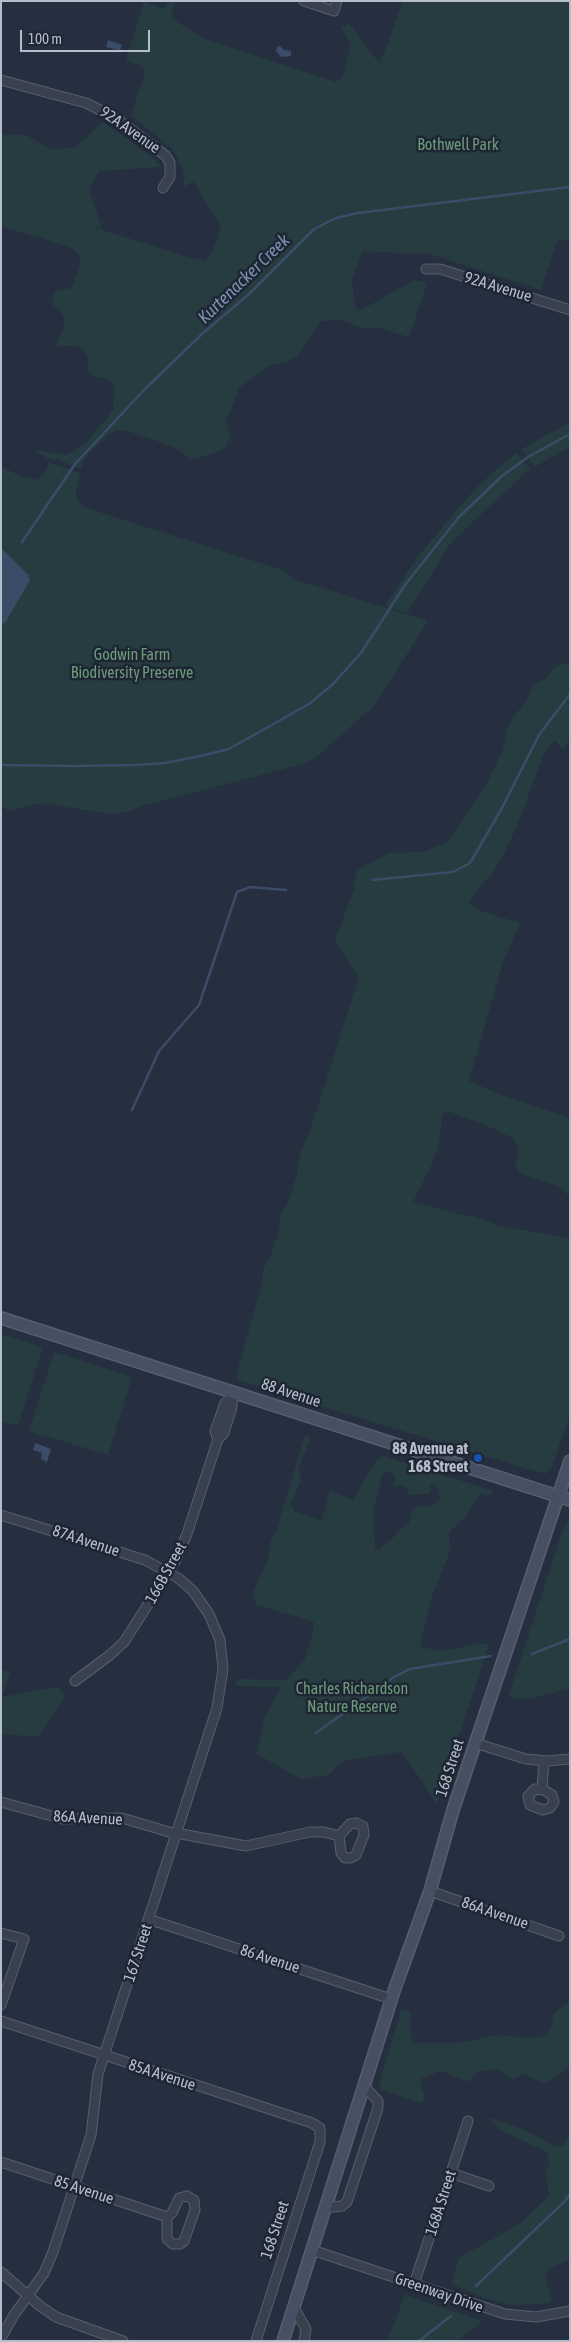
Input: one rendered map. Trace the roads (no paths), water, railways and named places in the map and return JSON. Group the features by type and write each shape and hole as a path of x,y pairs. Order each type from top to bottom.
{"main road":[{"name":"88 Avenue","path":"1,1318 232,1399 564,1498"},
{"name":"168 Street","path":"283,2341 391,1998 430,1891 453,1810 475,1743 564,1498 570,1461"}],"street":[{"path":"304,1 335,6"},
{"name":"92A Avenue","path":"1,80 86,103 116,118 166,156 170,163 170,176 163,188"},
{"name":"92A Avenue","path":"426,269 440,269 570,310"},
{"name":"166B Street","path":"75,1681 104,1660 124,1642 169,1572 187,1534 218,1440 224,1433 232,1399"},
{"name":"87A Avenue","path":"1,1515 145,1560 169,1572"},
{"name":"167 Street","path":"1,2338 14,2315 29,2296 50,2262 92,2132 95,2085 219,1699 223,1663 220,1640 210,1614 189,1587 169,1572"},
{"path":"475,1743 518,1757 544,1761 570,1758"},
{"path":"542,1789 544,1761"},
{"name":"86A Avenue","path":"1,1802 63,1819 122,1818 176,1834 246,1846 306,1833 324,1832 339,1836"},
{"name":"86A Avenue","path":"430,1891 559,1936"},
{"name":"86 Avenue","path":"148,1919 391,1998"},
{"path":"1,1934 24,1940 1,2005"},
{"name":"85A Avenue","path":"1,2022 312,2123 321,2129"},
{"path":"325,2208 340,2206 347,2202 378,2108 378,2101 363,2085"},
{"name":"168A Street","path":"414,2284 468,2122"},
{"name":"168 Street","path":"256,2341 320,2142 321,2129"},
{"name":"85 Avenue","path":"1,2162 167,2217"},
{"path":"451,2173 489,2186"},
{"path":"187,2196 194,2199 195,2210 185,2239 180,2244 173,2244 167,2239 169,2225 167,2217 172,2213 181,2197 187,2196"},
{"name":"Greenway Drive","path":"312,2250 508,2315 543,2316 570,2311"},
{"path":"1,2272 59,2319 123,2341"},
{"path":"294,2308 306,2329 304,2341"}],"water":[{"path":"108,40 122,45 120,51 106,47"},
{"path":"280,46 284,50 291,51 291,56 281,57 276,51 277,47"},
{"path":"1,548 28,575 30,580 5,623 1,624"},
{"path":"35,1443 51,1449 47,1462 41,1459 42,1453 33,1450"}],"waterway":[{"name":"Kurtenacker Creek","path":"22,542 75,464 145,389 202,334 248,295 314,229 336,218 358,213 570,187"},
{"path":"1,765 136,765 165,763 196,757 229,749 309,704 333,684 361,653 405,585 459,517 502,476 528,457 570,434"},
{"path":"372,880 453,872 470,863 502,808 539,735 570,694"},
{"path":"132,1110 159,1051 199,1005 237,892 250,887 286,890"},
{"path":"532,1654 570,1639"},
{"path":"316,1733 394,1677 410,1669 491,1656"},
{"path":"476,2286 565,2201 570,2194"},
{"path":"419,2341 451,2316"}],"place":[{"name":"88 Avenue at 168 Street","path":"478,1458"}],"park label":[{"name":"Bothwell Park","path":"458,145"},
{"name":"Godwin Farm Biodiversity Preserve","path":"132,664"},
{"name":"Charles Richardson Nature Reserve","path":"352,1698"}]}
